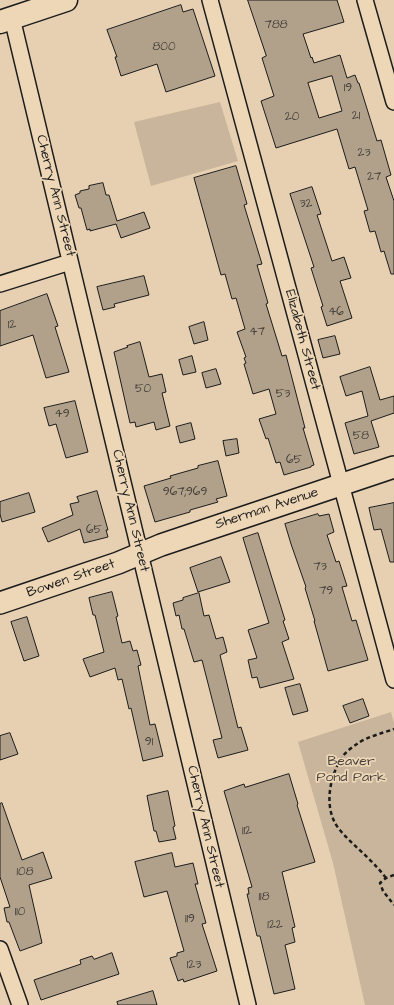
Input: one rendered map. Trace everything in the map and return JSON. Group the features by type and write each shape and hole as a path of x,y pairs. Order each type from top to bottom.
{"main road":[{"path":"6,20 66,0"},
{"name":"Sherman Avenue","path":"140,553 394,467"},
{"name":"Bowen Street","path":"0,603 118,563 140,553"}],"street":[{"name":"Elizabeth Street","path":"210,0 394,680"},
{"path":"365,0 394,102"},
{"name":"Cherry Ann Street","path":"6,20 70,262 248,1005"},
{"path":"0,284 70,262"},
{"path":"0,949 20,1005"}],"path":[{"path":"386,878 368,856 338,828 330,812 330,795 334,774 344,756 358,743 394,729"},
{"path":"394,875 386,878 380,883 387,897 394,905"}],"green space":[{"path":"220,102 238,161 151,186 134,122"},
{"name":"Beaver Pond Park","path":"391,712 394,723 394,1005 365,1005 333,863 298,742"}],"building":[{"path":"248,0 337,0 344,22 303,34 314,63 340,55 347,78 355,75 359,83 377,141 381,140 391,175 386,177 394,201 394,274 391,274 384,251 381,252 375,231 370,232 364,211 368,210 355,167 349,169 337,129 276,148 261,101 274,96 262,58 266,56","holes":["332,76 342,111 319,118 308,83"]},
{"path":"181,5 183,12 193,9 215,76 166,92 157,64 121,76 115,57 117,57 107,30"},
{"path":"236,166 247,204 244,205 262,264 257,265 268,303 266,304 282,356 286,355 305,428 303,428 314,465 284,475 280,462 276,463 268,438 266,439 259,419 276,414 269,389 253,394 244,364 246,363 244,358 246,357 237,332 245,329 236,298 232,299 225,274 221,275 194,178"},
{"path":"103,183 106,195 109,195 117,221 144,212 150,228 121,238 116,224 90,231 90,229 87,230 81,208 79,208 75,195 80,193 80,191 89,189 89,186"},
{"path":"312,187 321,214 317,215 332,261 344,257 351,278 340,281 352,318 327,326 321,307 323,306 311,268 314,267 290,194"},
{"path":"144,276 149,295 114,304 115,307 103,310 97,287"},
{"path":"47,294 58,326 55,327 69,372 46,378 33,335 0,346 0,311"},
{"path":"204,322 208,340 194,344 189,327"},
{"path":"335,336 340,354 323,358 318,340"},
{"path":"140,342 149,377 162,374 166,392 162,393 170,426 156,430 154,422 136,427 135,422 130,423 114,352"},
{"path":"192,356 196,372 183,375 179,360"},
{"path":"370,367 380,400 394,396 394,413 371,421 379,447 354,454 345,423 368,416 362,391 346,396 340,377"},
{"path":"216,369 221,384 206,388 202,373"},
{"path":"75,401 88,452 66,458 56,424 49,426 44,408"},
{"path":"191,423 195,439 180,443 176,427"},
{"path":"237,439 239,453 226,456 223,441"},
{"path":"218,461 227,496 216,499 218,502 155,522 144,486 171,478 170,476 198,468 198,466"},
{"path":"97,491 108,530 106,530 108,537 84,543 80,529 48,542 42,528 73,515 70,504 79,502 77,497"},
{"path":"29,493 35,512 2,522 0,502"},
{"path":"394,503 394,562 390,562 381,529 374,530 369,508"},
{"path":"318,514 319,516 329,514 334,532 327,535 336,562 339,561 347,586 342,587 352,621 356,620 368,660 328,671 305,588 306,587 285,524"},
{"path":"258,533 285,620 283,621 289,639 282,642 294,679 260,688 257,677 252,678 248,660 257,658 248,630 269,623 243,538"},
{"path":"221,557 230,582 198,592 190,568"},
{"path":"112,592 118,616 116,617 122,643 130,641 133,651 137,650 141,665 138,666 150,725 155,724 163,756 143,761 131,708 129,709 122,679 118,680 115,668 90,677 83,659 104,652 95,615 93,615 89,598"},
{"path":"199,593 204,616 209,615 216,639 223,637 227,652 220,655 238,728 241,727 248,750 218,758 213,740 222,738 202,660 194,662 184,629 182,629 179,615 176,616 173,603"},
{"path":"27,617 39,656 24,661 11,622"},
{"path":"300,684 308,711 293,715 285,688"},
{"path":"363,699 369,716 350,723 343,706"},
{"path":"10,733 18,754 0,760 0,736"},
{"path":"289,774 315,862 282,872 295,927 292,928 295,942 285,945 295,989 274,994 260,936 257,936 247,894 249,894 248,888 252,887 224,791 244,784 245,787"},
{"path":"168,791 176,839 159,842 156,831 154,831 147,796"},
{"path":"2,803 22,860 43,852 52,878 29,885 42,943 20,951 9,922 7,922 4,908 10,907 0,877 0,804"},
{"path":"172,853 175,867 193,863 198,884 195,884 206,923 202,924 217,971 184,982 183,979 178,981 170,958 177,956 177,953 184,951 167,891 144,897 135,862"},
{"path":"112,953 119,974 41,1000 34,980 81,964 80,960 92,956 94,959"},
{"path":"153,991 157,1005 118,1005 117,1002"}]}
